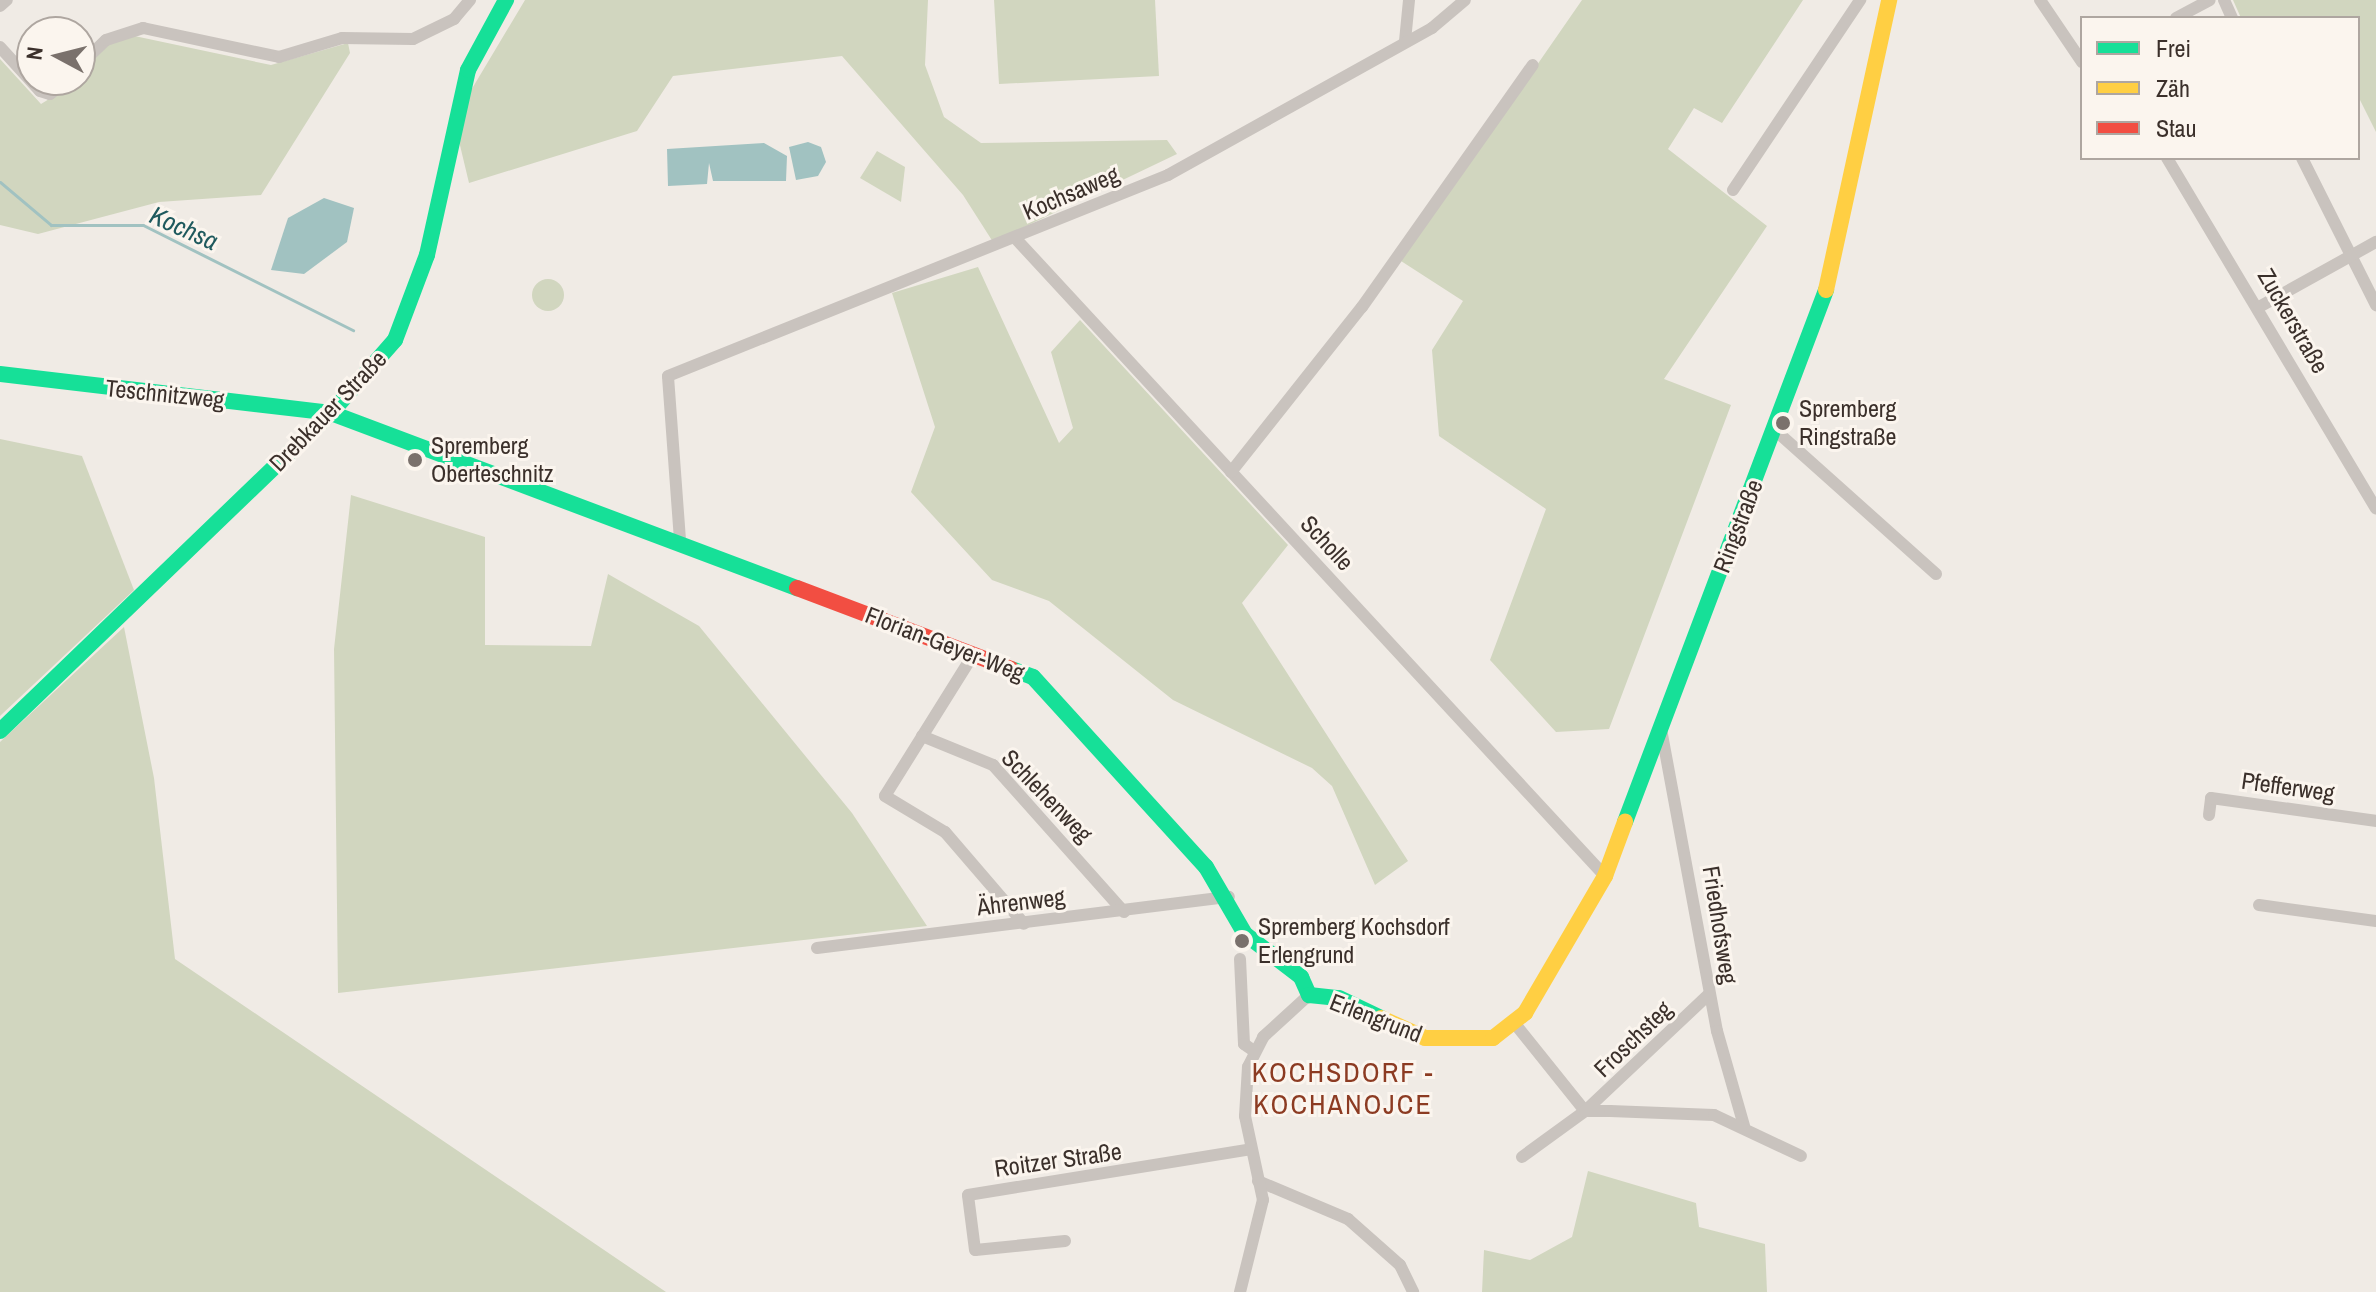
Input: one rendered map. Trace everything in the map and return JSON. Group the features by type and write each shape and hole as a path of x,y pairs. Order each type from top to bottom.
{"street":[{"path":"0,6 7,0"},
{"path":"96,50 106,40 143,28 279,57 342,38 413,39 454,19 470,0"},
{"name":"Drebkauer Straße","path":"0,731 375,367 410,307 468,70 506,0"},
{"path":"1405,41 1409,0"},
{"name":"Kochsaweg","path":"680,540 668,376 1017,240 1168,175 1405,41 1465,0"},
{"path":"1733,190 1860,0"},
{"name":"Ringstraße","path":"1516,1025 1605,876 1833,271 1889,0"},
{"path":"2040,0 2080,59"},
{"path":"2180,16 2210,0"},
{"path":"0,47 16,65"},
{"path":"1231,472 1362,307 1533,65"},
{"name":"Zuckerstraße","path":"2168,160 2259,307 2376,508"},
{"path":"2303,160 2376,305"},
{"name":"Scholle","path":"1017,240 1605,876"},
{"path":"2259,307 2352,259 2376,242"},
{"name":"Teschnitzweg","path":"0,374 331,413"},
{"name":"Florian-Geyer-Weg","path":"331,413 680,540 1033,677 1229,897 1245,934"},
{"path":"1775,430 1936,574"},
{"path":"973,655 885,796 945,832 1024,924"},
{"name":"Friedhofsweg","path":"1661,729 1709,994 1744,1126"},
{"name":"Schlehenweg","path":"922,736 993,765 1124,912"},
{"name":"Pfefferweg","path":"2209,815 2211,798 2376,821"},
{"name":"Ährenweg","path":"817,948 1229,897"},
{"path":"2259,905 2376,921"},
{"name":"Erlengrund","path":"1245,934 1301,977 1309,995 1339,998 1425,1038 1472,1042 1516,1025"},
{"path":"1240,959 1244,1044 1254,1051"},
{"name":"Froschsteg","path":"1585,1111 1709,994"},
{"path":"1240,1292 1261,1225 1258,1181 1244,1091 1254,1051 1288,1009 1309,995"},
{"path":"1516,1025 1585,1111"},
{"path":"1522,1157 1585,1111 1714,1115 1744,1126 1801,1156"},
{"name":"Roitzer Straße","path":"1065,1241 975,1250 964,1211 968,1195 1251,1149"},
{"path":"1258,1181 1348,1219 1400,1265 1413,1292"}],"green space":[{"path":"525,0 928,0 925,65 944,117 981,143 1167,140 1177,154 993,242 963,195 842,56 673,76 637,131 469,183 458,137 470,92"},
{"path":"994,0 1155,0 1159,76 999,84"},
{"path":"1582,0 1803,0 1722,123 1694,108 1668,149 1767,226 1664,379 1731,405 1609,729 1556,732 1490,660 1546,509 1439,436 1432,350 1463,301 1401,261"},
{"path":"2233,0 2376,0 2376,132 2360,100 2360,16 2240,16"},
{"path":"125,34 271,65 348,43 350,53 261,195 159,202 38,234 0,225 0,59 16,77 16,96 34,96 41,104 54,96 96,96 97,48"},
{"path":"877,151 905,167 901,202 860,178"},
{"path":"978,267 1059,443 1073,428 1051,352 1080,320 1288,545 1242,603 1408,861 1375,885 1332,786 1312,768 1173,700 1049,601 992,580 911,492 935,427 892,293"},
{"path":"548,279 559,284 564,295 559,306 548,311 537,306 532,295 537,284"},
{"path":"0,439 82,456 134,590 0,716"},
{"path":"351,495 485,537 485,645 591,646 608,574 699,626 852,813 927,926 338,993 334,649"},
{"path":"124,627 154,778 175,959 666,1292 0,1292 0,742"},
{"path":"1588,1171 1696,1203 1699,1227 1765,1244 1767,1292 1482,1292 1484,1250 1530,1260 1572,1237"}],"water":[{"path":"808,142 821,147 826,162 818,176 796,180 789,147"},
{"path":"764,143 787,156 786,181 713,181 709,163 707,184 668,186 667,149"},
{"path":"324,198 354,208 347,242 304,274 271,270 288,218"}],"waterway":[{"name":"Kochsa","path":"0,182 51,225 143,225 353,330"}],"traffic: fast":[{"path":"0,731 331,413 395,340 427,255 468,70 506,0"},
{"path":"1625,822 1826,290"},
{"path":"0,374 331,413 797,588"},
{"path":"1011,669 1033,677 1206,867 1245,934 1301,977 1309,995 1339,998 1381,1018"}],"traffic: slow":[{"path":"1826,290 1889,0"},
{"path":"1381,1018 1425,1038 1493,1038 1525,1013 1605,876 1625,822"}],"traffic: jam":[{"path":"797,588 1011,669"}],"place":[{"name":"Spremberg Ringstraße","path":"1783,423"},
{"name":"Spremberg Oberteschnitz","path":"415,460"},
{"name":"Spremberg Kochsdorf Erlengrund","path":"1242,941"}],"district":[{"name":"KOCHSDORF - KOCHANOJCE","path":"1343,1088"}]}
